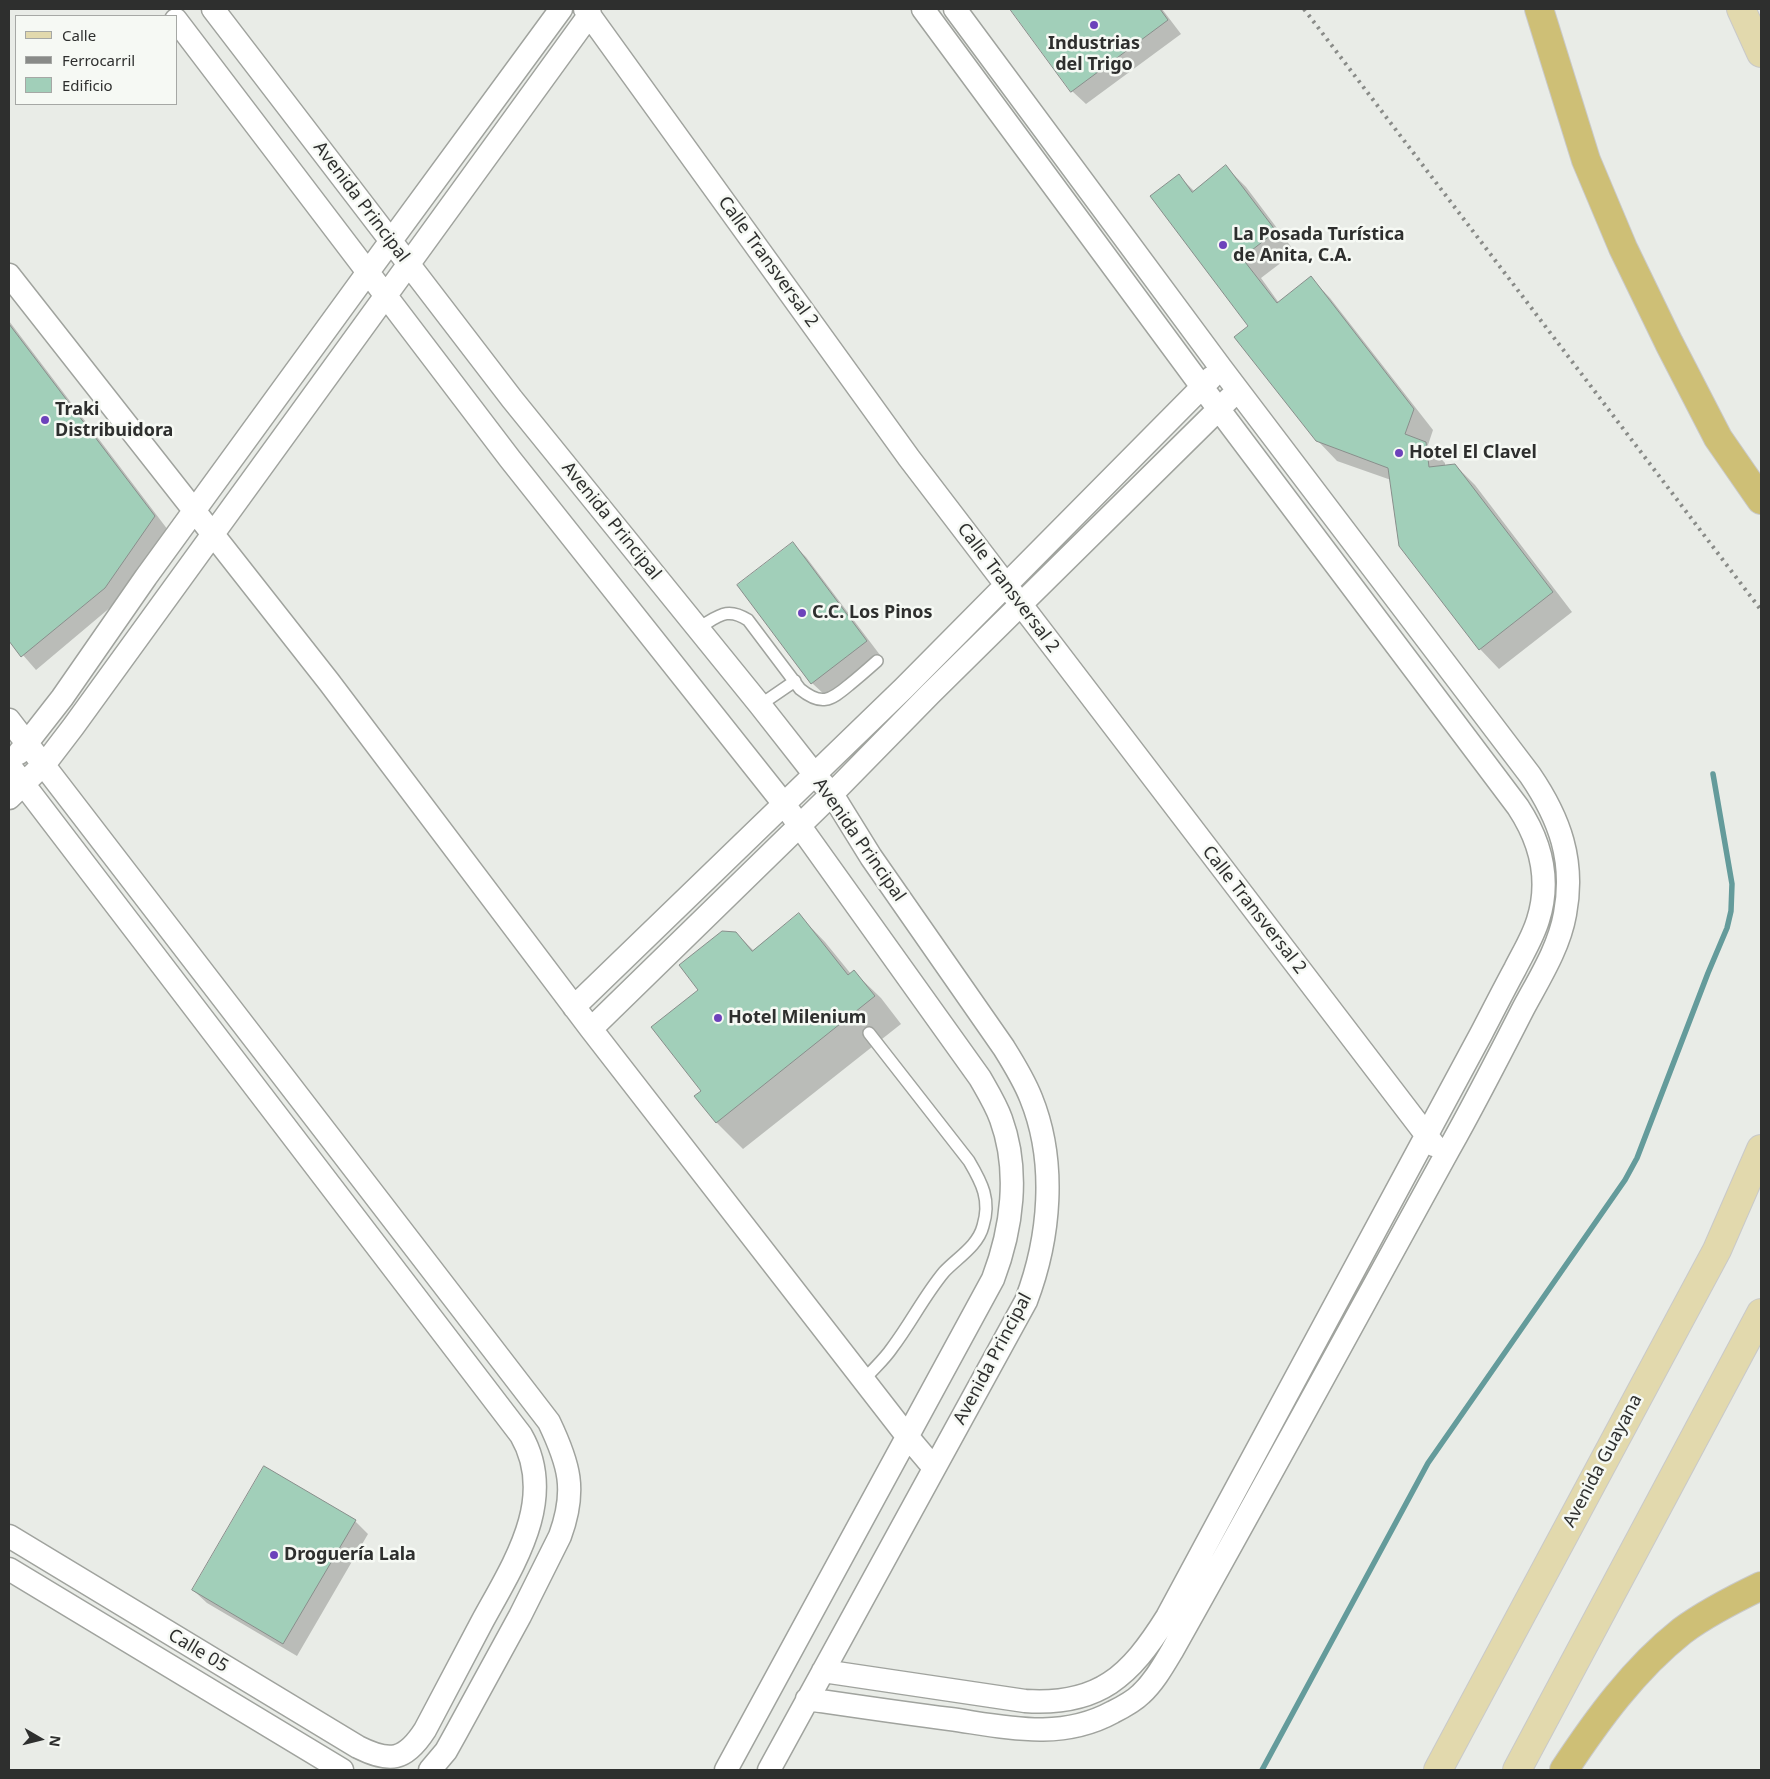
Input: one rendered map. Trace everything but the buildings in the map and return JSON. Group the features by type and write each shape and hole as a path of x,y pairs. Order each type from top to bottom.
{"highway":[{"path":"1539,9 1586,160 1623,248 1668,343 1718,438 1761,500"},
{"path":"1564,1770 1608,1709 1647,1662 1683,1631 1727,1602 1761,1586"}],"main road":[{"path":"1741,9 1761,53"},
{"name":"Avenida Guayana","path":"1438,1770 1717,1250 1761,1149"},
{"path":"1517,1770 1761,1313"}],"street":[{"name":"Avenida Principal","path":"213,9 512,399 832,794 871,857 1004,1048 1021,1075 1034,1107 1045,1151 1047,1202 1046,1224 1033,1283 1017,1318 769,1770"},
{"path":"478,1329 453,1346 368,1235 16,791 9,764 27,744 62,698 194,511 561,9"},
{"path":"823,1670 1008,1699 1042,1702 1071,1700 1084,1696 1113,1681 1145,1650 1167,1617 1502,994 1538,922 1544,877 1536,838 1518,807 1202,388 923,9"},
{"path":"807,1699 1008,1728 1047,1731 1074,1727 1104,1717 1132,1702 1142,1693 1172,1651 1282,1455 1544,971 1558,940 1565,915 1569,882 1566,854 1560,832 1552,810 1544,796 1334,516 1220,368 955,9"},
{"path":"16,791 43,764 73,727 489,155 588,12"},
{"name":"Calle Transversal 2","path":"588,12 909,458 1444,1157"},
{"name":"Avenida Principal","path":"178,23 516,467 784,804 980,1078 1002,1120 1012,1167 1012,1189 1007,1236 1002,1254 982,1300 726,1770"},
{"path":"469,133 489,155"},
{"path":"9,275 329,682 574,1007 907,1436 934,1468"},
{"path":"574,1007 815,775 1006,586 1220,368"},
{"path":"591,1029 800,826 930,694 1237,390"},
{"path":"1313,534 1334,516"},
{"path":"1450,715 1471,697"},
{"path":"9,720 549,1422 564,1455 568,1469 569,1496 565,1522 551,1556 453,1739 436,1765 430,1770"},
{"path":"1536,838 1560,832"},
{"path":"368,1235 391,1216"},
{"name":"Calle 05","path":"9,1536 358,1747 381,1757 401,1756 416,1744 425,1730 518,1556 533,1505 536,1482 528,1446 453,1346"},
{"name":"Calle 05","path":"9,1569 342,1770"},
{"path":"203,1686 217,1662"}],"lane":[{"path":"698,628 730,612 739,614 748,620 800,689 810,697 823,700 835,697 877,662"},
{"path":"760,705 795,681"},
{"path":"864,1380 892,1350 924,1298 945,1271 975,1241 983,1226 986,1202 982,1183 969,1161 869,1033"}],"waterway":[{"path":"1262,1770 1428,1463 1625,1180 1637,1158 1727,928 1731,911 1732,884 1713,774"}],"railway":[{"path":"1304,9 1761,610"}],"place":[{"name":"Industrias del Trigo","path":"1094,25"},
{"name":"La Posada Turística de Anita, C.A.","path":"1223,245"},
{"name":"Traki Distribuidora","path":"45,420"},
{"name":"Hotel El Clavel","path":"1399,453"},
{"name":"C.C. Los Pinos","path":"802,613"},
{"name":"Hotel Milenium","path":"718,1018"},
{"name":"Droguería Lala","path":"274,1555"}]}
